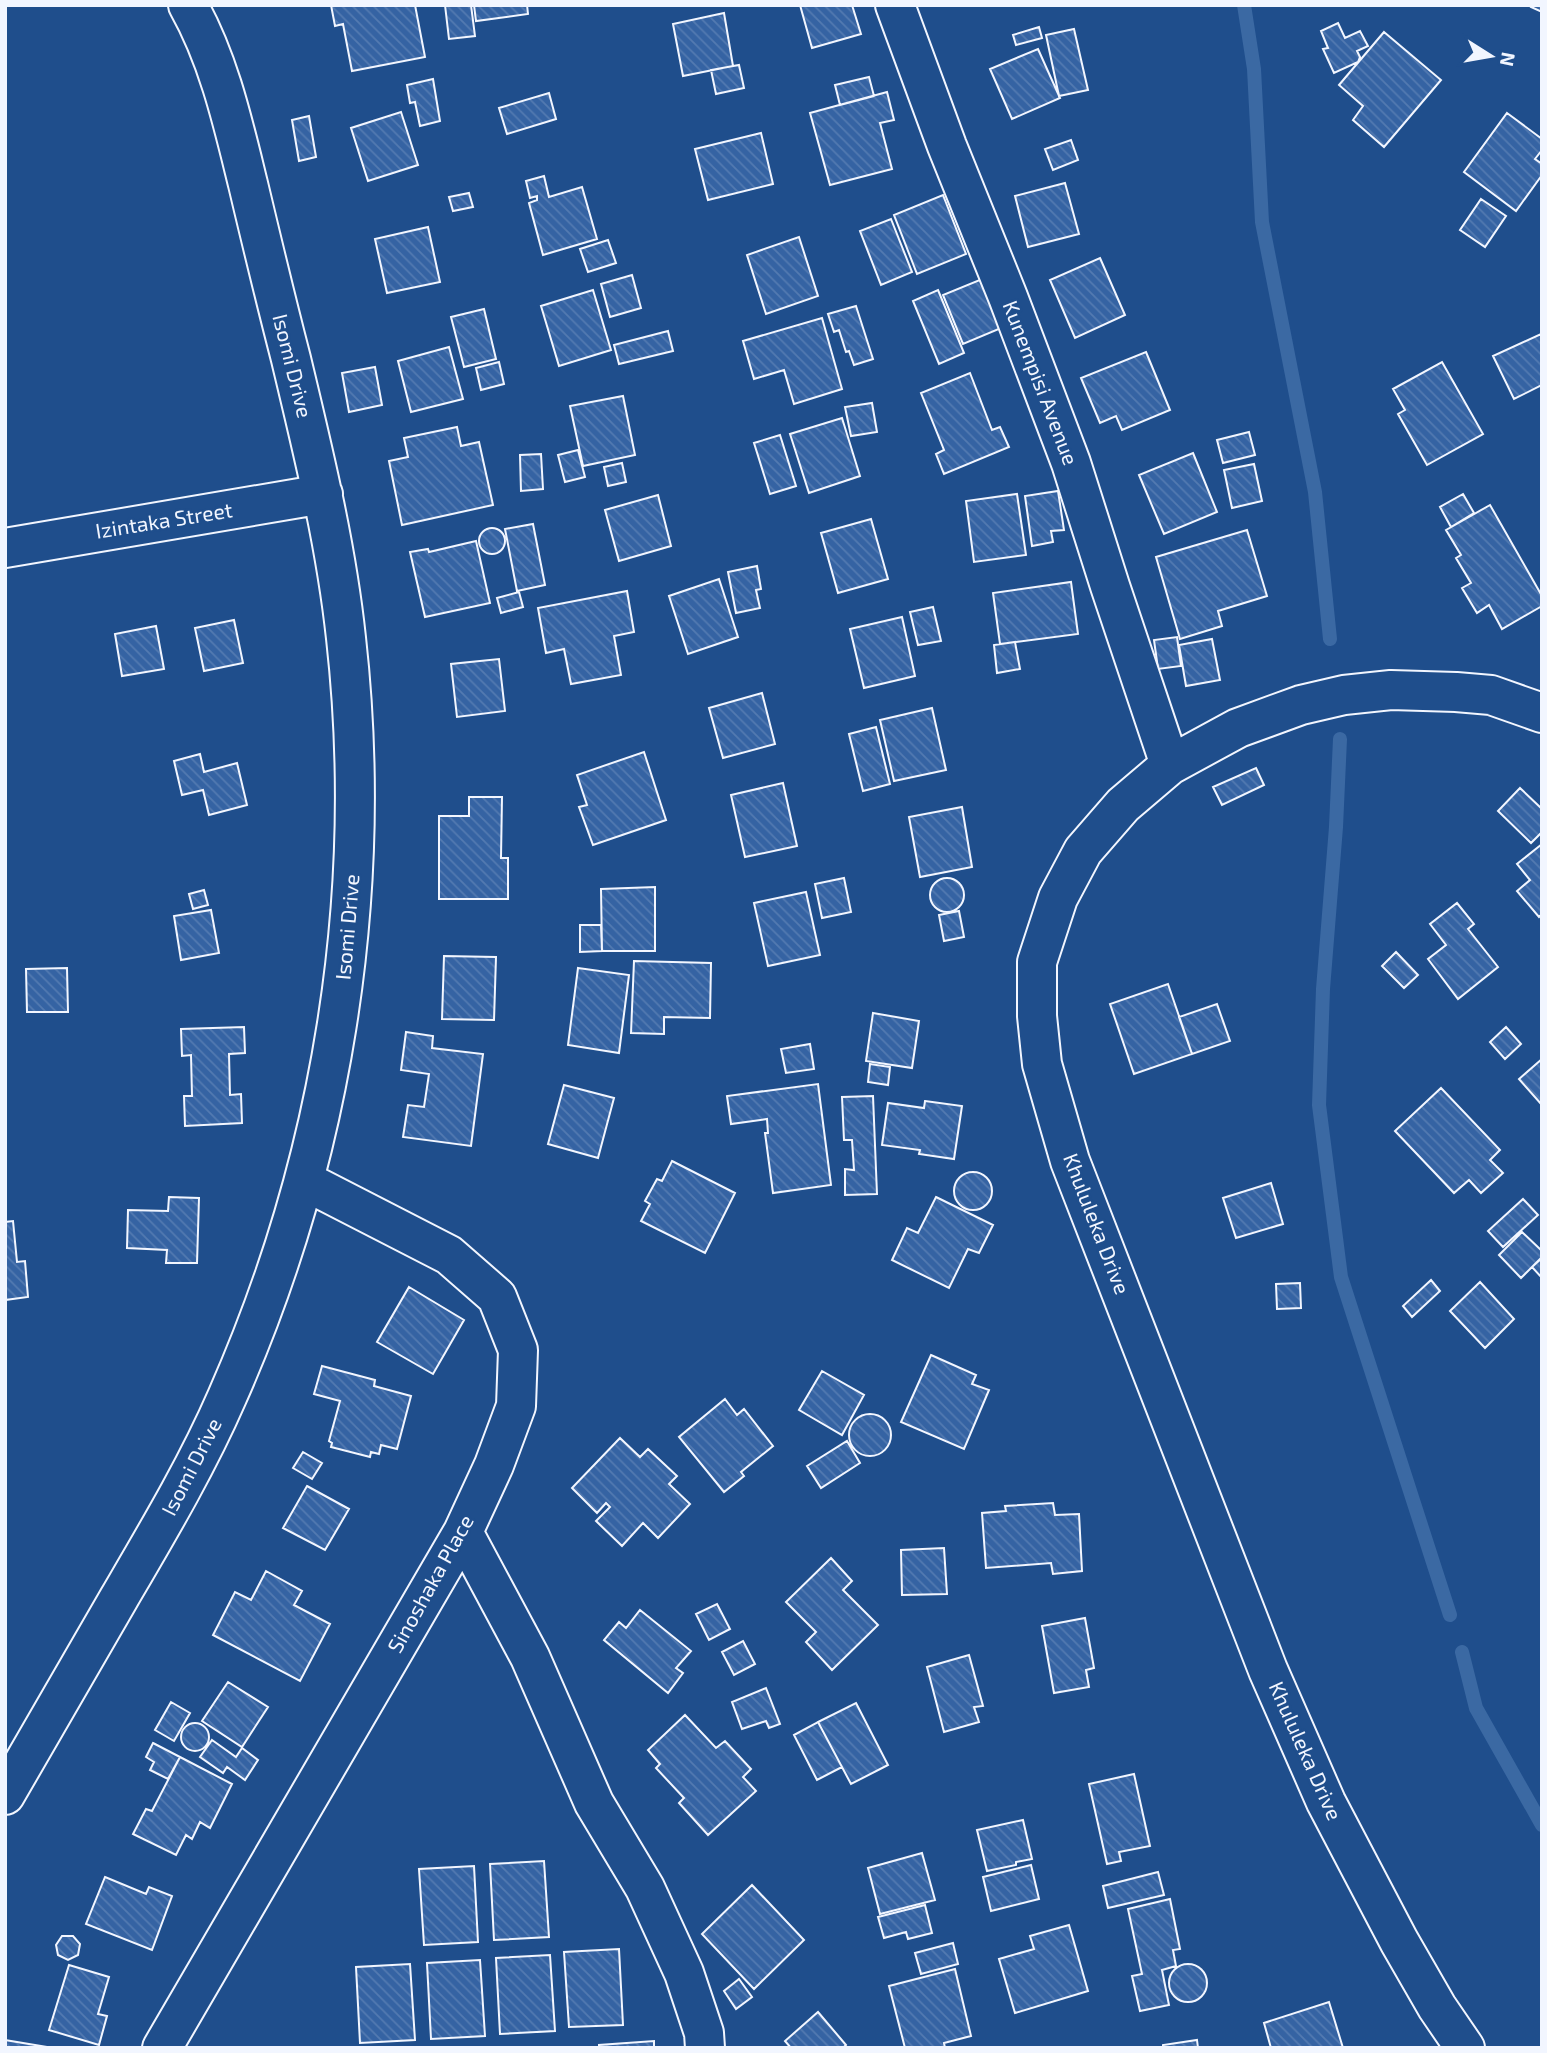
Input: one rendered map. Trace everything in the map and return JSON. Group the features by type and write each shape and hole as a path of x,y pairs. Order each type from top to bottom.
{"street":[{"name":"Isomi Drive","path":"5,1795 166,1518 226,1400 271,1291 305,1181 335,1037 348,949 356,841 355,749 346,636 323,494 232,117 203,32 188,5"},
{"name":"Kunempisi Avenue","path":"895,5 1071,463 1170,765"},
{"name":"Izintaka Street","path":"5,548 323,494"},
{"name":"Khululeka Drive","path":"1465,2048 1437,2007 1399,1941 1326,1802 1268,1670 1070,1161 1042,1064 1037,1016 1037,962 1058,898 1083,851 1123,805 1170,765 1238,728 1301,705 1344,695 1391,690 1491,695 1542,713"},
{"name":"Sinoshaka Place","path":"178,2039 463,1532 495,1465 516,1406 518,1350 497,1297 449,1255 305,1181"},
{"path":"463,1532 530,1657 594,1803 645,1888 684,1973 704,2033 705,2048"}],"building":[{"path":"331,5 415,5 425,57 352,71 343,24 335,26"},
{"path":"445,5 471,5 475,36 449,39"},
{"path":"474,5 527,5 528,14 476,21"},
{"path":"800,5 852,5 861,34 812,48"},
{"path":"1542,5 1542,12 1531,7"},
{"path":"724,13 733,66 683,76 673,24"},
{"path":"1338,23 1345,38 1360,31 1368,46 1357,51 1360,57 1358,62 1334,73 1323,49 1328,48 1321,31"},
{"path":"1039,27 1042,38 1016,45 1013,35"},
{"path":"1074,29 1088,90 1059,96 1046,35"},
{"path":"1384,32 1441,80 1384,147 1353,120 1363,106 1339,85"},
{"path":"1038,49 1060,98 1012,119 990,69"},
{"path":"739,65 744,88 716,94 711,70"},
{"path":"869,77 874,96 840,105 835,85"},
{"path":"433,79 440,121 420,126 415,102 410,103 407,85"},
{"path":"887,92 894,120 880,123 892,169 830,185 810,113"},
{"path":"549,93 556,119 507,134 499,108"},
{"path":"401,112 418,165 368,181 351,128"},
{"path":"1507,113 1542,139 1542,150 1535,159 1542,164 1542,175 1516,211 1464,172"},
{"path":"309,116 316,157 299,161 292,120"},
{"path":"761,133 773,184 708,200 695,149"},
{"path":"1071,140 1078,160 1053,170 1045,149"},
{"path":"544,176 549,197 582,187 597,239 543,255 529,203 537,200 537,196 530,198 526,181"},
{"path":"1065,183 1079,234 1028,247 1015,196"},
{"path":"469,193 473,207 453,211 449,197"},
{"path":"943,195 966,254 917,274 894,215"},
{"path":"1481,199 1506,216 1485,247 1460,230"},
{"path":"891,219 912,272 881,285 860,231"},
{"path":"428,227 440,282 387,293 375,239"},
{"path":"799,237 818,296 766,314 747,255"},
{"path":"608,240 616,263 588,272 580,249"},
{"path":"1100,258 1125,315 1075,338 1050,280"},
{"path":"632,275 641,308 610,317 601,284"},
{"path":"987,277 1006,326 963,344 943,295"},
{"path":"593,290 611,350 559,366 541,306"},
{"path":"938,290 964,353 939,364 913,301"},
{"path":"856,306 873,359 854,365 849,351 846,352 839,330 834,332 828,314"},
{"path":"484,309 496,359 464,367 451,317"},
{"path":"822,318 842,389 794,404 784,370 754,379 743,341"},
{"path":"668,331 673,351 619,364 614,345"},
{"path":"1541,334 1542,385 1514,399 1493,356"},
{"path":"449,347 463,399 411,412 398,361"},
{"path":"1146,352 1170,410 1122,430 1116,416 1100,423 1081,378"},
{"path":"499,362 504,384 481,390 476,368"},
{"path":"1442,362 1483,434 1427,465 1398,414 1405,410 1393,389"},
{"path":"375,367 382,405 349,412 342,373"},
{"path":"970,373 992,430 1000,427 1009,447 944,474 936,454 944,450 921,393"},
{"path":"623,396 635,455 583,466 570,406"},
{"path":"872,403 877,432 851,436 845,407"},
{"path":"842,418 860,476 809,493 790,434"},
{"path":"457,427 461,446 479,442 493,505 402,525 389,461 408,457 404,438"},
{"path":"1249,432 1255,455 1223,463 1217,440"},
{"path":"780,435 796,486 770,494 754,443"},
{"path":"578,450 585,477 565,482 558,455"},
{"path":"1193,453 1217,512 1164,534 1139,475"},
{"path":"541,454 543,489 521,491 520,455"},
{"path":"622,463 626,482 608,486 604,467"},
{"path":"1254,464 1262,501 1232,508 1224,470"},
{"path":"1058,491 1064,530 1051,531 1053,542 1032,546 1025,496"},
{"path":"1017,494 1026,555 974,562 966,501"},
{"path":"1463,494 1474,513 1451,527 1440,507"},
{"path":"658,495 671,546 619,561 605,510"},
{"path":"1490,505 1542,596 1542,606 1502,629 1489,605 1477,613 1462,588 1471,583 1456,558 1461,555 1446,530"},
{"path":"871,519 888,579 838,593 821,533"},
{"path":"533,524 545,585 517,591 505,529"},
{"path":"492,528 502,531 505,541 502,551 492,554 482,551 479,541 482,531"},
{"path":"1247,530 1267,596 1218,611 1222,626 1180,639 1156,557"},
{"path":"476,541 490,603 425,617 410,552 428,549 429,552"},
{"path":"757,566 761,589 756,590 760,608 736,613 728,572"},
{"path":"719,579 738,637 688,654 669,596"},
{"path":"1071,582 1078,634 1000,644 993,593"},
{"path":"627,591 634,632 614,636 621,675 571,684 564,649 546,653 538,608"},
{"path":"519,592 523,607 501,613 497,598"},
{"path":"933,607 941,641 918,645 910,612"},
{"path":"902,617 915,676 864,688 850,629"},
{"path":"234,620 243,663 204,671 195,628"},
{"path":"156,626 164,669 122,676 115,634"},
{"path":"1177,637 1181,666 1158,669 1154,640"},
{"path":"1212,639 1220,680 1186,686 1179,645"},
{"path":"1015,642 1020,669 997,673 994,645"},
{"path":"499,659 505,711 457,717 451,664"},
{"path":"762,693 775,744 723,758 709,708"},
{"path":"932,708 946,770 894,781 880,720"},
{"path":"876,727 890,784 863,791 849,734"},
{"path":"644,752 666,820 593,845 579,807 587,805 577,775"},
{"path":"200,754 204,772 237,763 247,805 209,815 203,790 182,795 174,761"},
{"path":"1256,768 1264,785 1222,805 1213,787"},
{"path":"783,783 797,846 745,857 731,795"},
{"path":"1520,788 1542,809 1542,832 1531,843 1498,811"},
{"path":"469,797 502,797 501,858 508,858 508,899 439,899 439,816 469,816"},
{"path":"962,807 972,867 920,877 909,817"},
{"path":"1542,844 1542,914 1539,917 1517,891 1530,880 1517,864"},
{"path":"844,878 851,912 822,918 815,884"},
{"path":"947,878 959,883 964,895 959,907 947,912 935,907 930,895 935,883"},
{"path":"655,887 655,951 602,951 601,889"},
{"path":"204,890 208,905 193,909 189,894"},
{"path":"806,892 820,955 768,966 754,903"},
{"path":"1457,903 1474,924 1468,929 1498,967 1458,999 1428,959 1446,945 1430,924"},
{"path":"211,910 219,953 181,960 174,916"},
{"path":"959,911 964,937 944,941 939,915"},
{"path":"580,925 601,925 602,951 580,952"},
{"path":"1396,952 1418,975 1404,988 1382,966"},
{"path":"444,956 496,957 494,1020 442,1019"},
{"path":"634,961 711,963 710,1018 664,1017 664,1034 631,1033"},
{"path":"67,968 68,1012 27,1012 26,969"},
{"path":"578,968 629,975 619,1053 568,1045"},
{"path":"1168,984 1192,1054 1134,1074 1110,1004"},
{"path":"1217,1004 1230,1041 1192,1054 1179,1017"},
{"path":"873,1013 919,1021 912,1068 866,1061"},
{"path":"244,1027 245,1053 229,1054 230,1095 241,1094 242,1123 185,1126 184,1096 192,1096 191,1055 182,1056 181,1029"},
{"path":"1506,1027 1521,1044 1505,1059 1490,1042"},
{"path":"406,1032 433,1036 432,1048 483,1054 471,1146 403,1137 408,1105 424,1107 429,1074 401,1070"},
{"path":"810,1044 814,1069 786,1073 781,1049"},
{"path":"1542,1059 1542,1105 1519,1079"},
{"path":"870,1064 890,1067 888,1085 868,1082"},
{"path":"818,1084 831,1185 773,1193 765,1133 768,1133 767,1119 731,1124 727,1096"},
{"path":"564,1085 614,1098 598,1158 548,1144"},
{"path":"1441,1088 1500,1150 1490,1160 1503,1173 1481,1193 1469,1180 1454,1193 1395,1131"},
{"path":"873,1096 877,1194 845,1195 845,1169 854,1170 852,1140 844,1140 842,1097"},
{"path":"925,1101 962,1106 954,1159 919,1154 920,1150 882,1145 888,1103 924,1108"},
{"path":"672,1161 735,1193 705,1253 641,1221 650,1204 645,1201 657,1179 662,1181"},
{"path":"973,1172 986,1178 992,1191 986,1204 973,1210 960,1204 954,1191 960,1178"},
{"path":"1271,1183 1283,1224 1236,1238 1223,1198"},
{"path":"169,1197 199,1198 197,1263 166,1263 167,1250 127,1248 128,1210 168,1211"},
{"path":"936,1197 993,1225 979,1253 968,1249 949,1288 892,1260 907,1228 918,1233"},
{"path":"1523,1199 1538,1215 1503,1247 1488,1231"},
{"path":"13,1221 17,1262 25,1261 28,1297 5,1300 5,1222"},
{"path":"1522,1232 1542,1251 1542,1257 1521,1278 1499,1255"},
{"path":"1542,1258 1542,1278 1532,1267"},
{"path":"1431,1280 1440,1291 1412,1317 1403,1306"},
{"path":"1480,1282 1514,1319 1485,1348 1450,1311"},
{"path":"1300,1283 1301,1308 1277,1309 1276,1284"},
{"path":"409,1287 464,1320 433,1374 377,1342"},
{"path":"931,1355 976,1375 972,1384 989,1390 964,1449 901,1422"},
{"path":"322,1366 375,1380 374,1386 411,1396 397,1449 381,1445 379,1454 371,1452 370,1457 331,1447 332,1443 329,1441 340,1401 314,1394"},
{"path":"822,1371 864,1395 842,1435 799,1410"},
{"path":"725,1399 737,1415 744,1409 773,1446 741,1472 744,1476 724,1492 679,1437"},
{"path":"870,1414 885,1420 891,1435 885,1450 870,1456 855,1450 849,1435 855,1420"},
{"path":"620,1438 640,1457 648,1449 677,1476 669,1484 690,1504 658,1538 643,1523 622,1546 596,1521 610,1507 606,1503 597,1513 572,1488"},
{"path":"847,1441 860,1463 821,1488 807,1466"},
{"path":"303,1452 322,1463 312,1479 293,1468"},
{"path":"307,1486 349,1509 325,1550 283,1528"},
{"path":"1053,1503 1055,1515 1079,1514 1082,1571 1053,1574 1051,1563 986,1568 982,1513 1006,1511 1005,1506"},
{"path":"944,1548 947,1594 902,1595 901,1550"},
{"path":"831,1558 852,1581 843,1590 878,1625 832,1670 806,1642 816,1632 786,1602"},
{"path":"266,1571 302,1591 294,1605 330,1624 300,1681 213,1635 235,1592 251,1600"},
{"path":"717,1604 730,1629 709,1640 696,1614"},
{"path":"640,1610 691,1651 676,1668 683,1673 668,1693 604,1640 619,1622 626,1628"},
{"path":"1085,1618 1094,1668 1086,1670 1089,1687 1054,1693 1042,1626"},
{"path":"743,1641 755,1664 734,1675 722,1652"},
{"path":"969,1655 983,1706 974,1707 979,1722 944,1732 927,1667"},
{"path":"228,1682 268,1707 242,1747 202,1721"},
{"path":"766,1688 780,1724 769,1728 766,1721 742,1729 732,1702"},
{"path":"171,1702 190,1713 174,1741 155,1730"},
{"path":"856,1703 888,1765 851,1784 818,1722"},
{"path":"685,1715 716,1748 725,1741 751,1769 743,1777 756,1791 708,1835 679,1803 684,1798 656,1768 660,1764 648,1750"},
{"path":"818,1722 842,1767 817,1780 794,1735"},
{"path":"195,1723 205,1727 209,1737 205,1747 195,1751 185,1747 181,1737 185,1727"},
{"path":"212,1740 236,1757 242,1748 258,1760 245,1780 227,1767 223,1773 200,1757"},
{"path":"153,1743 180,1757 168,1779 150,1770 154,1762 146,1757"},
{"path":"180,1757 232,1784 210,1828 200,1822 192,1839 186,1835 176,1855 133,1834 146,1809 152,1811"},
{"path":"1134,1774 1150,1846 1119,1852 1121,1861 1107,1864 1089,1784"},
{"path":"1023,1820 1032,1859 987,1871 977,1830"},
{"path":"922,1853 935,1900 880,1914 868,1868"},
{"path":"544,1861 549,1937 494,1940 490,1864"},
{"path":"1031,1865 1039,1899 991,1911 983,1877"},
{"path":"474,1866 478,1942 424,1945 419,1869"},
{"path":"1158,1872 1164,1895 1108,1908 1103,1886"},
{"path":"105,1877 146,1894 149,1887 172,1896 152,1950 86,1924"},
{"path":"752,1885 804,1940 754,1989 702,1934"},
{"path":"1170,1899 1180,1949 1173,1950 1176,1966 1162,1970 1169,2005 1140,2011 1132,1976 1142,1974 1128,1909"},
{"path":"925,1905 932,1933 908,1939 906,1932 884,1938 878,1917"},
{"path":"1069,1925 1088,1991 1015,2013 999,1959 1034,1949 1030,1936"},
{"path":"62,1936 73,1936 80,1944 78,1955 68,1960 58,1955 56,1945"},
{"path":"953,1943 958,1964 921,1974 915,1953"},
{"path":"619,1949 623,2025 569,2027 564,1952"},
{"path":"550,1955 555,2031 500,2034 496,1958"},
{"path":"480,1960 485,2036 431,2039 427,1963"},
{"path":"410,1964 415,2040 360,2043 356,1967"},
{"path":"1188,1964 1201,1970 1207,1983 1201,1996 1188,2002 1175,1996 1169,1983 1175,1970"},
{"path":"69,1965 109,1977 98,2014 107,2016 99,2045 49,2030"},
{"path":"955,1969 971,2036 944,2043 945,2048 905,2048 889,1986"},
{"path":"739,1979 752,1997 736,2009 724,1991"},
{"path":"1329,2002 1343,2048 1271,2048 1264,2023"},
{"path":"818,2012 846,2045 843,2048 791,2048 785,2041"},
{"path":"5,2040 53,2048 5,2048"},
{"path":"1197,2040 1198,2048 1163,2048 1163,2045"},
{"path":"654,2041 654,2048 599,2048 599,2045"}],"waterway":[{"path":"1244,5 1254,69 1262,222 1315,492 1330,639"},
{"path":"1340,739 1323,989 1319,1105 1341,1277 1450,1615"},
{"path":"1462,1652 1476,1708 1542,1825"}]}
